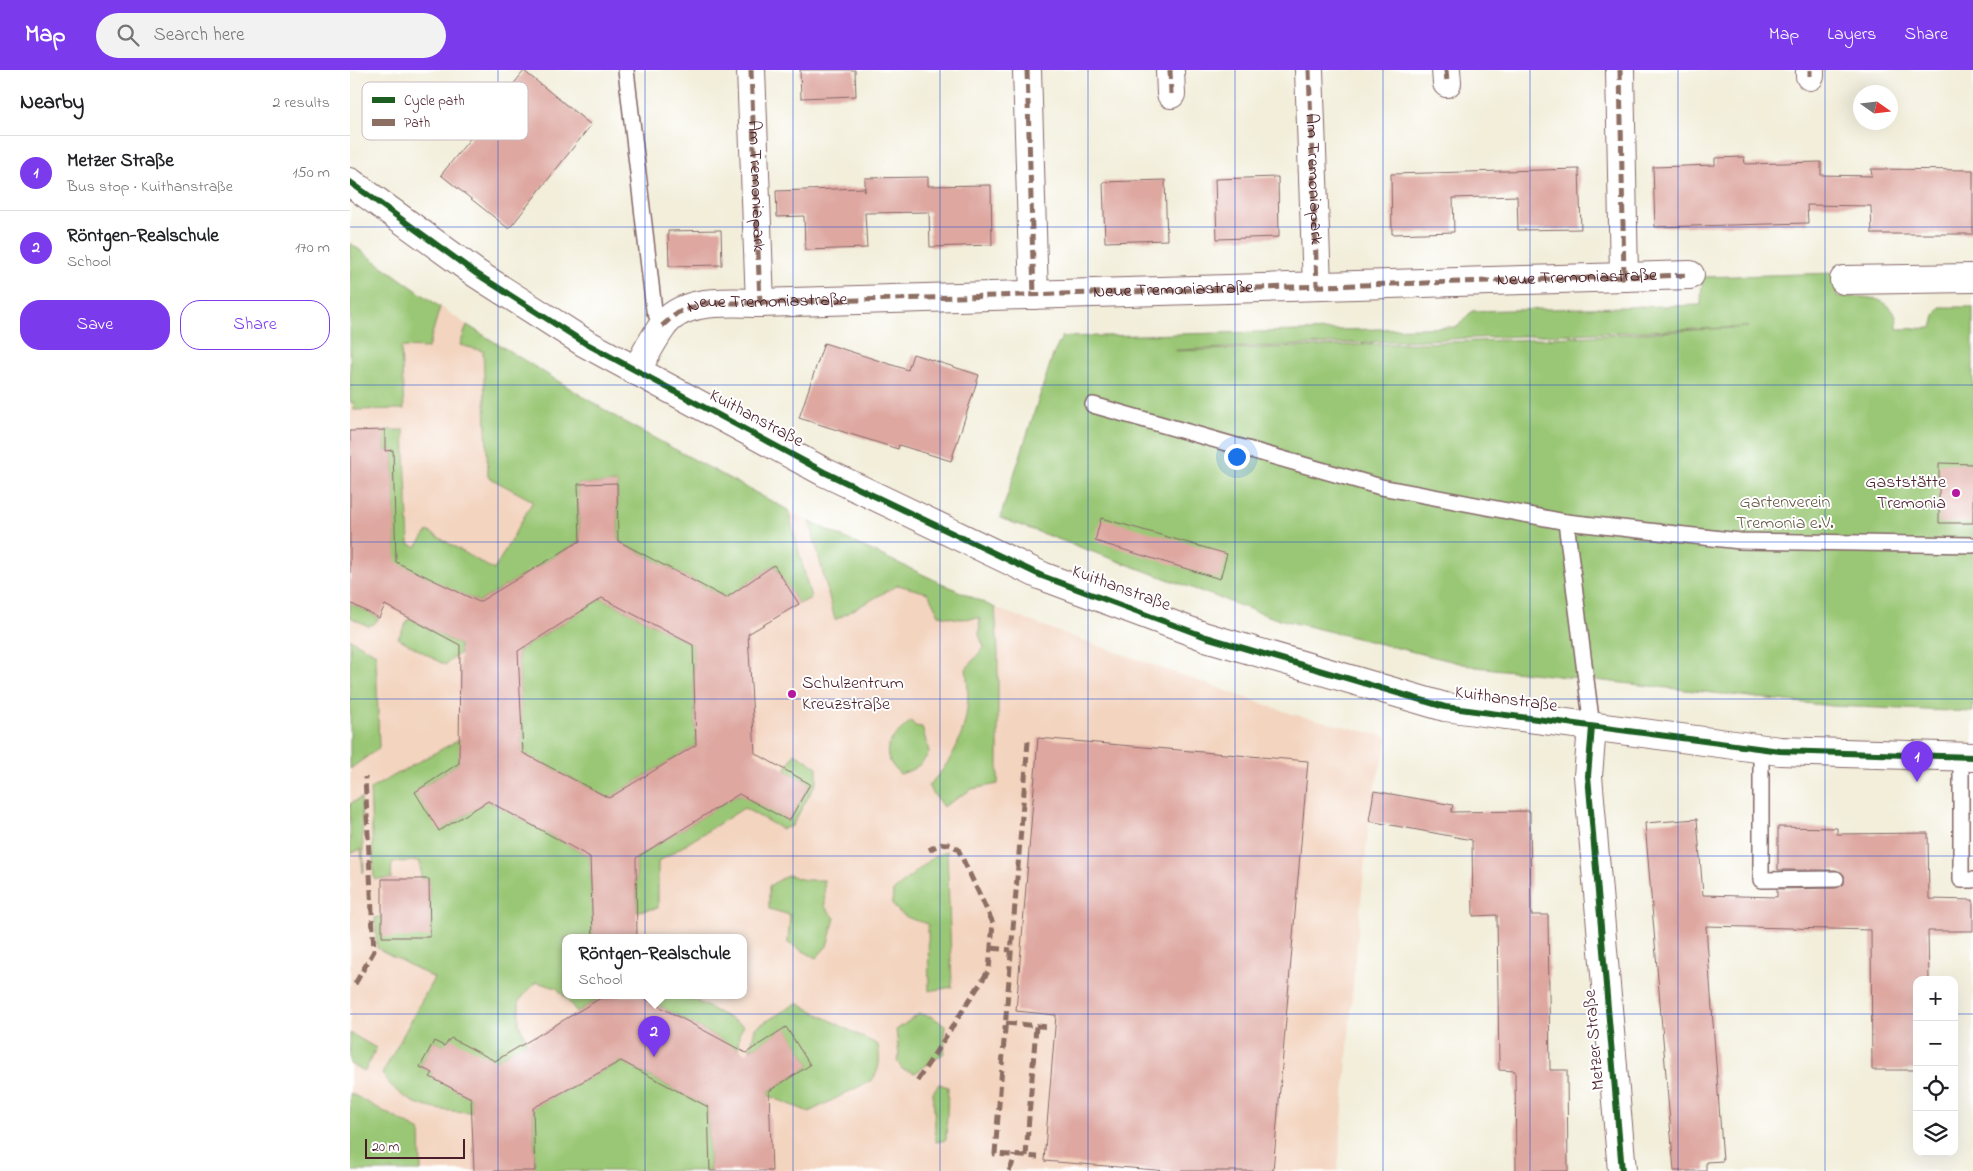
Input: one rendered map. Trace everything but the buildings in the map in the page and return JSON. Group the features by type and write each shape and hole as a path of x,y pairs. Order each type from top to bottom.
{"street":[{"name":"Am Tremoniapark","path":"751,70 760,303"},
{"path":"1027,70 1034,294"},
{"name":"Am Tremoniapark","path":"1309,70 1317,286"},
{"path":"1620,70 1624,277"},
{"name":"Kuithanstraße","path":"350,182 477,274 585,344 824,472 1042,576 1206,636 1445,707 1592,728 1780,751 1967,757"},
{"name":"Neue Tremoniastraße","path":"662,326 677,313 704,303 760,303 1690,276"},
{"path":"1844,280 1973,278"},
{"path":"636,371 662,326"},
{"name":"Metzer Straße","path":"1592,728 1588,776 1622,1171"}],"lane":[{"path":"626,70 654,310 662,326"},
{"path":"1093,406 1381,487 1566,522 1740,541 1973,545"},
{"path":"1566,522 1592,728"},
{"path":"1761,748 1761,880 1836,879"},
{"path":"1967,757 1962,880 1973,880"}],"shaded area":[{"name":"Schulzentrum Kreuzstraße","path":"350,243 467,325 626,423 810,522 995,608 1054,630 1292,714 1388,737 1374,791 1369,821 1355,961 1338,1171 350,1171"}],"green space":[{"path":"350,243 440,307 428,348 401,347 404,409 354,410 353,402 350,402"},
{"name":"Gartenverein Tremonia e.V.","path":"1837,273 1837,297 1862,297 1879,300 1892,309 1896,317 1897,329 1932,328 1940,307 1973,307 1973,712 1832,706 1476,667 1274,618 1000,518 1053,355 1062,337 1457,327 1472,311 1701,305 1702,277","holes":["1748,327 1536,339 1176,351"]},
{"path":"467,325 626,423 788,510 811,598 799,604 774,565 726,598 618,541 617,483 578,484 580,541 479,602 394,562 393,450 385,451 385,430 404,430 409,544 416,547 428,531 494,570 533,501 488,477 483,351 460,345"},
{"path":"810,522 995,608 998,651 998,784 972,789 943,807 928,786 949,761 962,732 968,702 966,669 984,647 979,635 980,618 959,619 939,615 928,593 898,585 835,620"},
{"path":"602,598 693,645 696,745 609,798 523,753 518,651"},
{"path":"350,603 379,618 374,624 368,626 350,617"},
{"path":"409,618 460,645 460,653 445,665 398,638"},
{"path":"350,639 376,654 379,748 350,769"},
{"path":"911,721 915,726 922,727 929,752 918,766 900,774 893,766 887,752 892,740"},
{"path":"460,739 459,763 415,792 440,830 488,801 590,857 593,934 562,934 562,994 557,988 536,982 519,1001 519,1024 527,1042 495,1061 444,1046 434,1041 420,1067 433,1073 431,1077 471,1098 472,1112 445,1110 421,1105 400,1094 382,1074 434,978 377,948 375,918 382,916 430,936 429,879 421,879 420,861 392,862 391,879 374,879 370,789"},
{"path":"795,753 817,767 817,781 792,826 782,829 744,808 658,862 658,908 637,911 636,858 739,794 789,820 810,784 785,770"},
{"path":"361,798 363,873 361,849 350,854 350,804"},
{"path":"947,851 952,987 929,991 928,924 899,912 892,904 893,891 935,856"},
{"path":"788,875 805,880 824,880 825,907 835,918 827,946 816,958 788,943 790,915 769,909 769,886"},
{"path":"566,999 596,999 596,1001 577,1012"},
{"path":"647,999 693,999 744,1026 739,1034 738,1049"},
{"path":"797,1003 878,1045 879,1050 878,1068 872,1080 809,1112 769,1096 769,1091 810,1065 786,1028 750,1050 755,1028"},
{"path":"919,1014 930,1016 945,1025 945,1049 944,1053 915,1073 902,1069 897,1061 899,1055 896,1030"},
{"path":"350,1033 376,1048 365,1071 350,1064"},
{"path":"621,1061 708,1107 710,1171 535,1171 533,1108"},
{"path":"939,1084 948,1087 946,1140 936,1142 933,1092"},
{"path":"350,1093 420,1131 421,1171 350,1171"}],"marked path":[{"path":"751,70 760,303"},
{"path":"1027,70 1034,295"},
{"path":"1170,70 1171,94"},
{"path":"1309,70 1317,286"},
{"path":"1446,70 1447,83"},
{"path":"1620,70 1624,277"},
{"path":"1810,70 1810,76"},
{"path":"662,326 677,313 704,303 760,303 1690,275"},
{"path":"1028,741 995,1154 1038,1157"},
{"path":"355,984 374,951 365,777"},
{"path":"917,1081 989,970 993,923 958,849 944,844 929,850"},
{"path":"991,948 1011,950"},
{"path":"1006,1023 1050,1027"},
{"path":"1026,1156 1036,1026"},
{"path":"1009,1171 1014,1155"}],"cycle path":[{"path":"350,182 477,274 585,343 824,472 1042,576 1206,637 1445,707 1780,751 1973,757"},
{"path":"1592,727 1588,776 1622,1171"}],"place":[{"name":"Gaststätte Tremonia","path":"1956,493"},
{"name":"Schulzentrum Kreuzstraße","path":"792,694"},
{"name":"Metzer Straße","path":"1917,782"},
{"name":"Röntgen-Realschule","path":"654,1057"}]}
